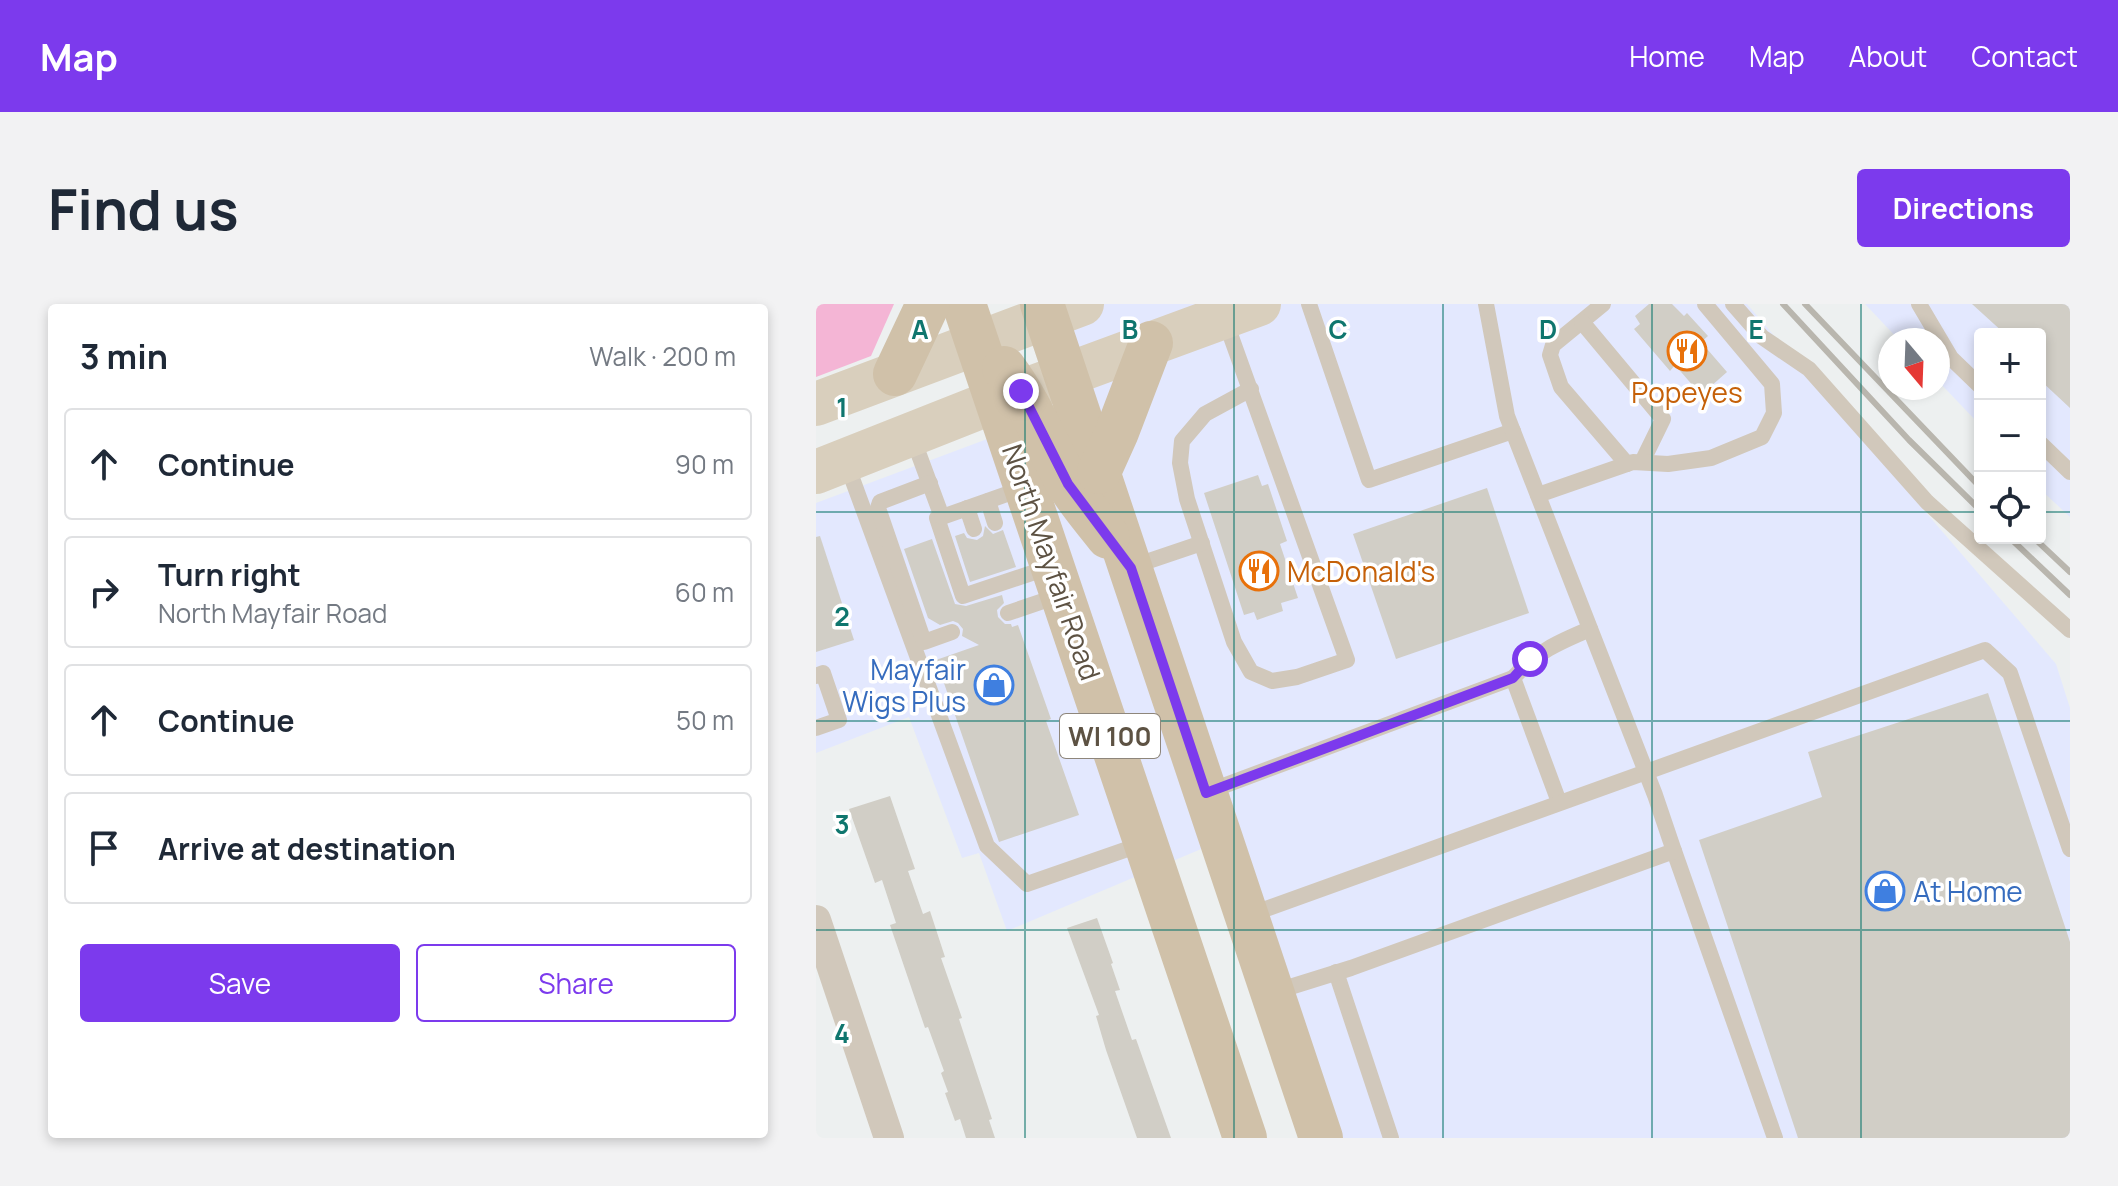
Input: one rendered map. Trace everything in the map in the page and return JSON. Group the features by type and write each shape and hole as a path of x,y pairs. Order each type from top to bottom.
{"main road":[{"path":"895,374 928,304"},
{"path":"831,466 1242,310"},
{"path":"816,404 895,374 971,323 1041,311 1038,351 1066,375"},
{"path":"971,323 1002,366 1010,396 1068,484 1131,568"},
{"path":"1099,472 1151,343"},
{"name":"WI 100","path":"1066,375 1321,1138"},
{"name":"North Mayfair Road","path":"1010,396 1007,494 1029,588 1146,843 1245,1138"}],"street":[{"path":"816,920 889,1138"}],"lane":[{"path":"1309,304 1369,480 1513,431"},
{"path":"1486,304 1507,416 1647,774 1775,1138"},
{"path":"1603,304 1553,345 1550,355 1561,387 1634,463"},
{"path":"1538,495 1634,463 1668,464 1711,458 1762,437 1774,413 1772,384 1705,304"},
{"path":"1733,304 1762,337 1809,369 1927,502 2070,630"},
{"path":"1919,304 1951,358 1974,380"},
{"path":"1242,310 1251,389 1347,660 1297,677 1272,681 1251,672 1234,642 1187,499 1180,463 1182,441 1205,414 1251,389"},
{"path":"1582,322 1663,419 1634,463"},
{"path":"911,435 942,517"},
{"path":"2046,449 2070,472"},
{"path":"831,466 987,846 1027,884 1146,843"},
{"path":"930,483 880,502 878,508 924,642 952,632"},
{"path":"1007,494 937,518 963,596 992,581 1029,588"},
{"path":"995,523 1007,494"},
{"path":"967,508 974,529"},
{"path":"1131,568 1202,543"},
{"path":"1206,793 1513,678 1530,659 1590,629"},
{"path":"1247,916 1985,650 2010,673 2070,849"},
{"path":"816,676 823,673 839,720 816,728"},
{"path":"1513,678 1559,802"},
{"path":"1272,993 1674,851"},
{"path":"1336,972 1391,1138"}],"shaded area":[{"path":"816,304 894,304 871,356 816,377"},
{"path":"1061,304 1747,304 2056,664 2070,708 2070,1138 1340,1138 1239,833 1007,931 979,853 962,858 909,717 816,753 816,503 1094,399"},
{"path":"1865,304 2070,304 2070,517 2046,495 2046,328 1974,328 1974,419 1950,394 1950,328 1888,328"}],"building":[{"path":"1649,304 1672,304 1684,316 1687,313 1708,336 1701,342 1727,372 1701,395 1675,365 1670,371 1634,329 1640,324 1635,316"},
{"path":"1972,304 2070,304 2070,408 2046,386 2046,328 1998,328"},
{"name":"McDonald's","path":"1258,475 1262,486 1268,484 1287,541 1280,544 1298,598 1281,603 1283,611 1257,620 1254,612 1244,615 1204,493"},
{"path":"1487,488 1529,613 1396,659 1353,534"},
{"path":"985,526 993,534 1003,530 1016,567 970,582 955,536 964,533 967,538 977,540 983,536"},
{"path":"820,536 854,640 816,652 816,537"},
{"path":"932,539 955,604 966,606 1002,595 1004,603 997,610 998,617 1012,627 1018,625 1051,719 1046,721 1079,815 999,842 936,660 979,645 962,636 963,629 958,623 953,621 940,625 928,618 904,549"},
{"name":"At Home","path":"1988,693 2070,942 2070,1138 1798,1138 1699,840 1822,797 1808,752"},
{"path":"890,796 915,869 908,871 923,914 930,911 945,957 941,958 962,1018 959,1019 992,1119 989,1120 995,1138 966,1138 960,1119 955,1121 945,1093 948,1092 941,1073 944,1071 928,1027 925,1028 890,925 896,923 882,880 875,883 849,809"},
{"path":"1097,918 1120,990 1115,991 1132,1040 1136,1039 1171,1138 1137,1138 1106,1050 1096,1016 1099,1015 1067,928"}],"railway":[{"path":"1783,304 1909,440 1974,504"},
{"path":"1805,304 1974,481"},
{"path":"2016,544 2070,595"},
{"path":"2040,544 2070,572"}],"place":[{"name":"Popeyes","path":"1687,351"},
{"name":"McDonald's","path":"1259,571"},
{"name":"Mayfair Wigs Plus","path":"994,685"},
{"name":"At Home","path":"1885,891"}],"route":[{"path":"1021,391 1068,484 1131,568 1206,793 1513,678 1530,659"}]}
